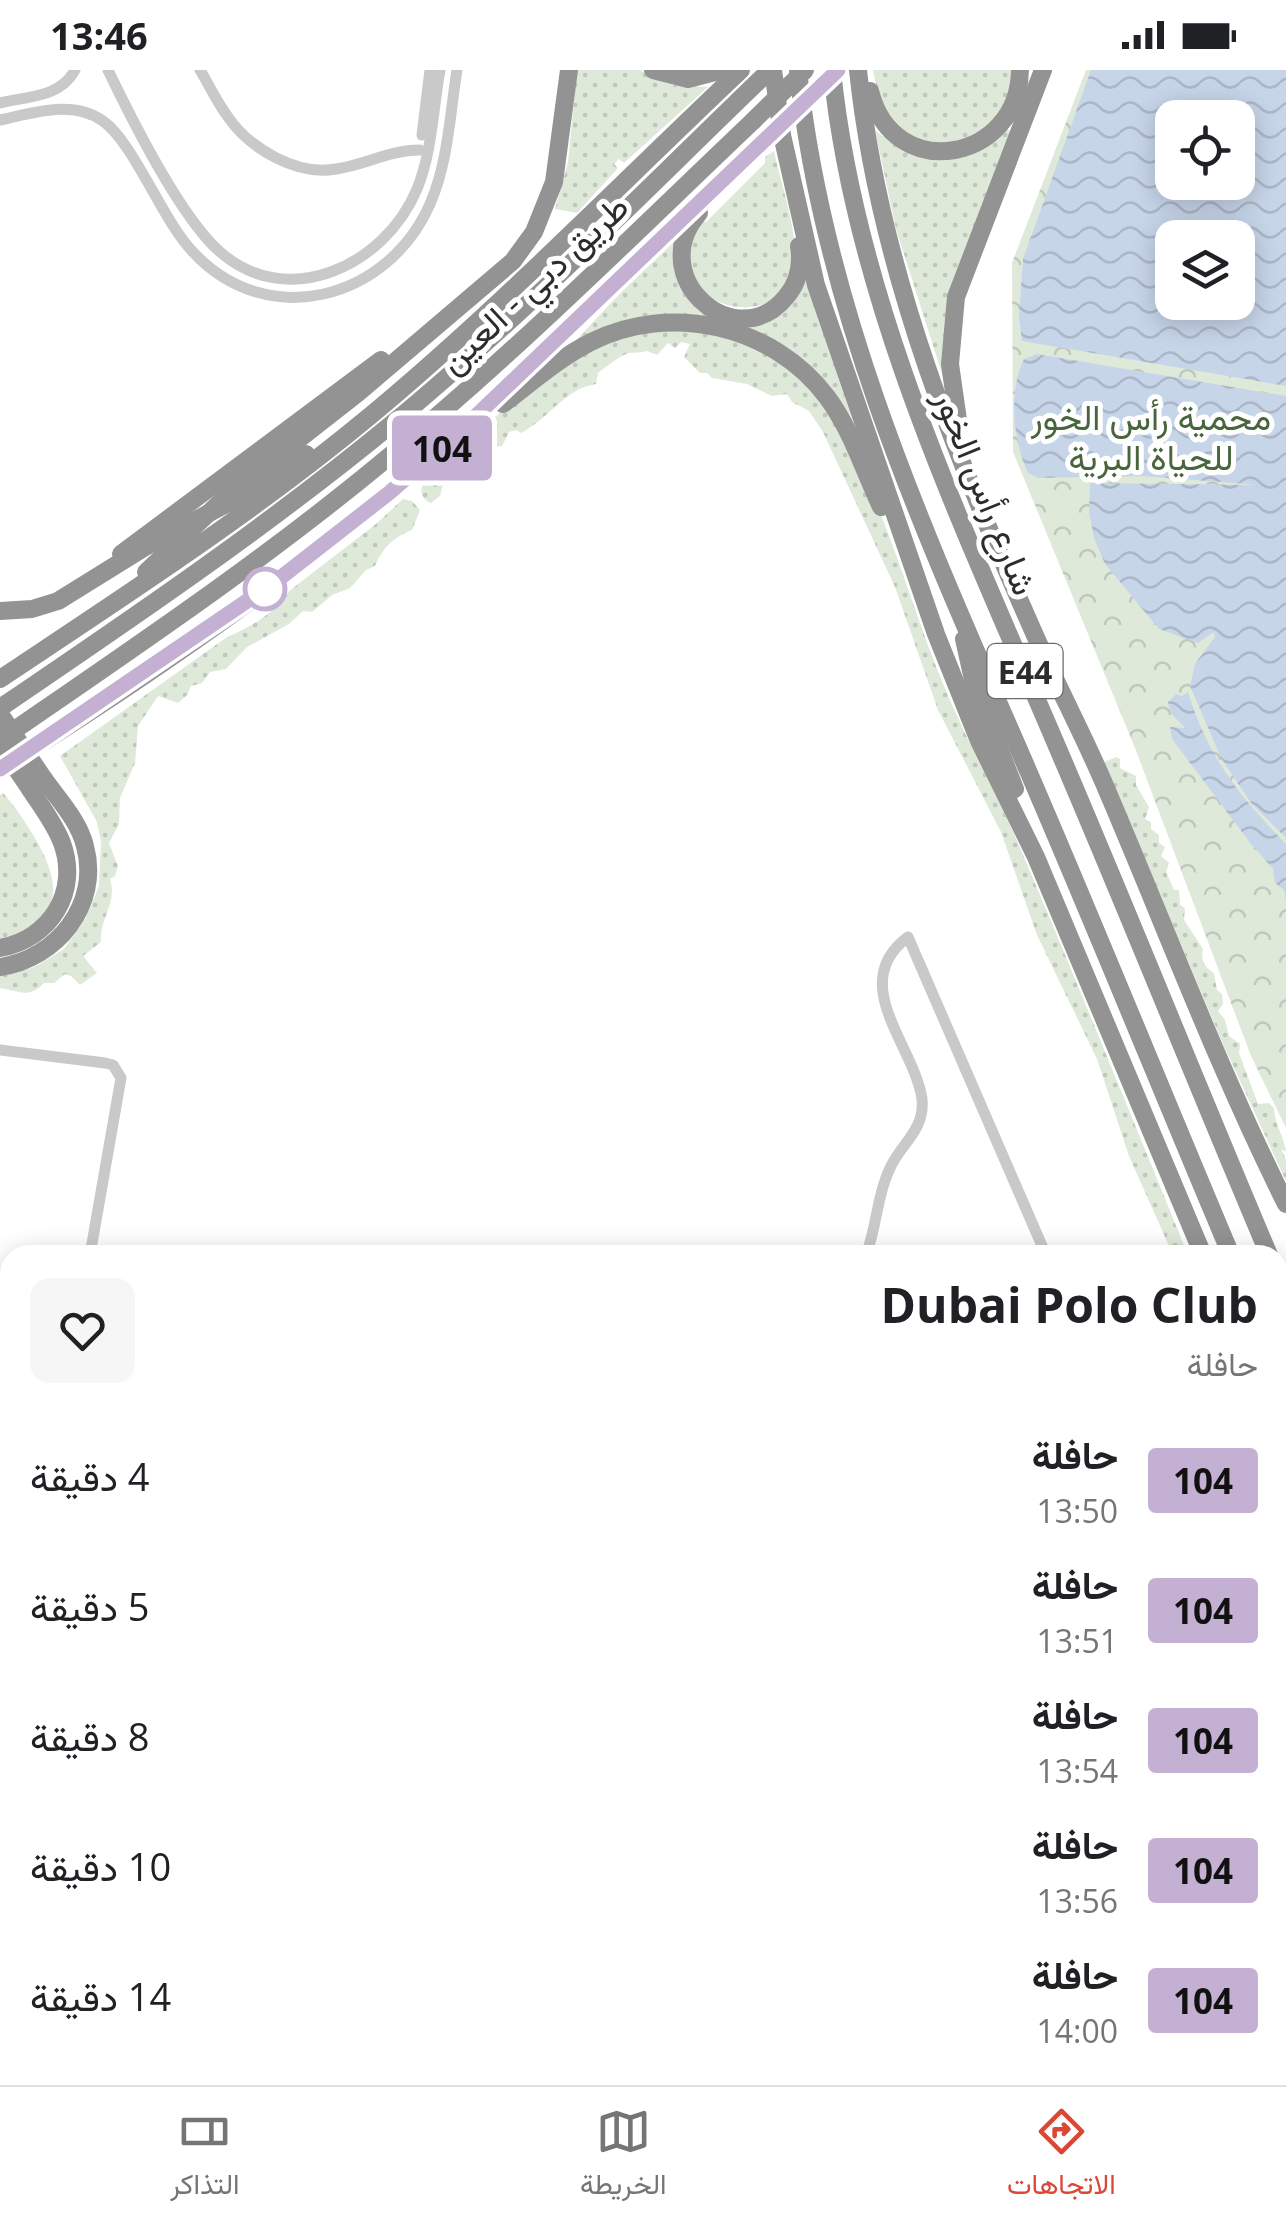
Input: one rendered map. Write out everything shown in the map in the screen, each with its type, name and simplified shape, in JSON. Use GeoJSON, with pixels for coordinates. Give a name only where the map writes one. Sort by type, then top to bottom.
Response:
{"type":"FeatureCollection","features":[{"type":"Feature","properties":{"kind":"highway"},"geometry":{"type":"LineString","coordinates":[[76,629],[163,557],[230,492],[358,393],[500,274],[524,246],[542,216],[554,182],[569,70]]}},
{"type":"Feature","properties":{"kind":"highway"},"geometry":{"type":"LineString","coordinates":[[653,70],[688,79],[724,70]]}},
{"type":"Feature","properties":{"kind":"highway"},"geometry":{"type":"LineString","coordinates":[[0,679],[151,581],[286,483],[452,346],[740,70]]}},
{"type":"Feature","properties":{"kind":"highway"},"geometry":{"type":"LineString","coordinates":[[772,70],[790,173],[816,285],[909,556],[962,701],[1036,857],[1198,1245]]}},
{"type":"Feature","properties":{"kind":"highway","name":"طريق دبي - العين"},"geometry":{"type":"LineString","coordinates":[[0,711],[213,561],[394,422],[535,296],[772,70]]}},
{"type":"Feature","properties":{"kind":"highway","name":"طريق دبي - العين"},"geometry":{"type":"LineString","coordinates":[[0,742],[231,580],[380,464],[542,322],[801,70]]}},
{"type":"Feature","properties":{"kind":"highway","name":"شارع رأس الخور"},"geometry":{"type":"LineString","coordinates":[[801,70],[815,179],[844,300],[910,495],[1226,1245]]}},
{"type":"Feature","properties":{"kind":"highway"},"geometry":{"type":"LineString","coordinates":[[0,770],[275,582],[389,493],[456,435],[835,70]]}},
{"type":"Feature","properties":{"kind":"highway","name":"شارع رأس الخور"},"geometry":{"type":"LineString","coordinates":[[835,70],[840,124],[868,254],[923,424],[1265,1245]]}},
{"type":"Feature","properties":{"kind":"highway"},"geometry":{"type":"LineString","coordinates":[[862,70],[874,106],[890,131],[914,147],[943,151],[980,142],[1001,124],[1016,100],[1020,70]]}},
{"type":"Feature","properties":{"kind":"highway"},"geometry":{"type":"LineString","coordinates":[[862,70],[877,187],[910,313],[966,470],[1102,780],[1226,1082],[1286,1204]]}},
{"type":"Feature","properties":{"kind":"highway"},"geometry":{"type":"LineString","coordinates":[[1043,70],[960,280],[949,346],[954,398],[967,451],[1034,616],[1044,655]]}},
{"type":"Feature","properties":{"kind":"highway"},"geometry":{"type":"LineString","coordinates":[[719,184],[686,232],[682,268],[695,295],[712,310],[727,316],[752,317],[784,299],[800,268],[799,246],[786,192],[790,173]]}},
{"type":"Feature","properties":{"kind":"highway"},"geometry":{"type":"LineString","coordinates":[[0,611],[45,606],[145,546],[260,486],[306,454],[515,284]]}},
{"type":"Feature","properties":{"kind":"highway"},"geometry":{"type":"LineString","coordinates":[[80,588],[419,332],[440,322]]}},
{"type":"Feature","properties":{"kind":"highway"},"geometry":{"type":"LineString","coordinates":[[456,435],[568,356],[616,332],[668,322],[722,328],[767,345],[804,372],[824,393],[909,556]]}},
{"type":"Feature","properties":{"kind":"highway"},"geometry":{"type":"LineString","coordinates":[[964,623],[974,684],[1021,805],[1036,857]]}},
{"type":"Feature","properties":{"kind":"highway"},"geometry":{"type":"LineString","coordinates":[[0,711],[37,784],[67,860],[67,882],[56,913],[41,931],[0,948]]}},
{"type":"Feature","properties":{"kind":"highway"},"geometry":{"type":"LineString","coordinates":[[0,742],[85,844],[87,885],[72,923],[52,946],[28,960],[0,967]]}},
{"type":"Feature","properties":{"kind":"street"},"geometry":{"type":"LineString","coordinates":[[0,103],[55,92],[75,70]]}},
{"type":"Feature","properties":{"kind":"street"},"geometry":{"type":"LineString","coordinates":[[108,70],[197,226],[229,259],[258,274],[305,280],[340,270],[382,240],[406,210],[417,190],[440,70]]}},
{"type":"Feature","properties":{"kind":"street"},"geometry":{"type":"LineString","coordinates":[[200,70],[228,118],[244,135],[294,165],[330,170],[420,150]]}},
{"type":"Feature","properties":{"kind":"street"},"geometry":{"type":"LineString","coordinates":[[417,190],[430,70]]}},
{"type":"Feature","properties":{"kind":"street"},"geometry":{"type":"LineString","coordinates":[[0,120],[66,109],[102,120],[121,141],[185,244],[212,270],[257,293],[310,297],[336,292],[374,272],[419,224],[439,179],[457,70]]}},
{"type":"Feature","properties":{"kind":"street"},"geometry":{"type":"LineString","coordinates":[[423,126],[432,114]]}},
{"type":"Feature","properties":{"kind":"street"},"geometry":{"type":"LineString","coordinates":[[869,1245],[888,1173],[916,1133],[922,1115],[920,1090],[883,993],[891,956],[908,937],[1042,1245]]}},
{"type":"Feature","properties":{"kind":"street"},"geometry":{"type":"LineString","coordinates":[[0,1050],[106,1063],[120,1078],[92,1245]]}},
{"type":"Feature","properties":{"kind":"green space"},"geometry":{"type":"Polygon","coordinates":[[[577,70],[640,70],[673,85],[708,87],[624,163],[619,159],[614,164],[618,168],[577,213],[555,209],[568,162],[577,70]]]}},
{"type":"Feature","properties":{"kind":"green space"},"geometry":{"type":"Polygon","coordinates":[[[873,70],[1013,70],[1009,97],[999,115],[973,135],[942,143],[911,137],[892,122],[878,93],[873,70]]]}},
{"type":"Feature","properties":{"kind":"green space","name":"محمية رأس الخور للحياة البرية"},"geometry":{"type":"Polygon","coordinates":[[[1086,70],[1286,70],[1286,1128],[1251,1056],[1135,748],[1013,452],[1012,263],[1086,70]]]}},
{"type":"Feature","properties":{"kind":"green space"},"geometry":{"type":"Polygon","coordinates":[[[1007,128],[1013,135],[963,267],[944,380],[896,229],[875,130],[893,144],[919,155],[1007,128]]]}},
{"type":"Feature","properties":{"kind":"green space"},"geometry":{"type":"Polygon","coordinates":[[[774,151],[795,246],[788,284],[772,300],[750,307],[728,305],[708,295],[694,277],[690,252],[701,221],[706,222],[774,151]]]}},
{"type":"Feature","properties":{"kind":"green space"},"geometry":{"type":"Polygon","coordinates":[[[676,234],[676,242],[717,318],[579,342],[577,339],[676,234]]]}},
{"type":"Feature","properties":{"kind":"green space"},"geometry":{"type":"Polygon","coordinates":[[[806,280],[855,428],[735,323],[806,280]]]}},
{"type":"Feature","properties":{"kind":"green space"},"geometry":{"type":"Polygon","coordinates":[[[660,330],[724,337],[784,363],[808,384],[853,452],[871,490],[944,686],[1021,850],[1184,1245],[1169,1245],[1129,1156],[1097,1059],[1037,935],[1001,832],[938,710],[895,587],[823,432],[809,411],[792,402],[787,394],[772,396],[747,384],[700,373],[684,357],[690,344],[681,342],[675,348],[668,343],[657,355],[647,351],[617,359],[598,373],[596,384],[575,392],[521,433],[509,432],[502,446],[489,447],[483,459],[444,480],[440,496],[431,503],[423,496],[425,479],[525,392],[582,354],[611,340],[660,330]]]}},
{"type":"Feature","properties":{"kind":"green space"},"geometry":{"type":"Polygon","coordinates":[[[403,499],[412,501],[420,510],[412,530],[390,544],[375,566],[350,588],[332,595],[312,612],[303,611],[289,624],[247,647],[226,669],[210,672],[202,683],[191,686],[178,703],[158,696],[138,726],[135,763],[120,798],[119,824],[109,843],[118,866],[110,879],[112,896],[101,942],[83,956],[97,973],[80,985],[65,974],[54,983],[44,983],[29,992],[0,988],[0,976],[35,967],[64,949],[86,918],[99,886],[101,841],[97,822],[60,756],[227,637],[270,612],[289,591],[403,499]]]}},
{"type":"Feature","properties":{"kind":"green space"},"geometry":{"type":"Polygon","coordinates":[[[1117,757],[1120,768],[1136,776],[1136,785],[1149,807],[1145,819],[1151,822],[1151,829],[1165,847],[1161,856],[1169,863],[1166,872],[1174,890],[1179,890],[1184,920],[1203,949],[1204,963],[1214,973],[1217,990],[1222,994],[1223,1004],[1218,1011],[1229,1036],[1240,1044],[1239,1053],[1258,1104],[1269,1103],[1274,1108],[1286,1152],[1281,1149],[1286,1160],[1286,1181],[1223,1044],[1104,762],[1117,757]]]}},
{"type":"Feature","properties":{"kind":"green space"},"geometry":{"type":"Polygon","coordinates":[[[3,793],[45,856],[53,888],[46,913],[20,932],[0,940],[0,795],[3,793]]]}},
{"type":"Feature","properties":{"kind":"water"},"geometry":{"type":"Polygon","coordinates":[[[1091,70],[1286,70],[1286,386],[1022,341],[1019,317],[1023,259],[1091,70]]]}},
{"type":"Feature","properties":{"kind":"water"},"geometry":{"type":"Polygon","coordinates":[[[1037,354],[1286,396],[1286,838],[1251,803],[1221,758],[1190,686],[1195,664],[1215,637],[1214,632],[1198,643],[1159,629],[1105,564],[1089,513],[1090,483],[1260,485],[1141,476],[1038,478],[1028,473],[1016,431],[1014,401],[1024,359],[1037,354]]]}},
{"type":"Feature","properties":{"kind":"water"},"geometry":{"type":"Polygon","coordinates":[[[1188,692],[1215,756],[1286,844],[1286,901],[1284,890],[1275,883],[1273,869],[1172,739],[1170,727],[1185,728],[1170,712],[1168,702],[1176,694],[1188,692]]]}},
{"type":"Feature","properties":{"kind":"bus line","name":"104"},"geometry":{"type":"LineString","coordinates":[[0,769],[202,634],[389,493],[456,435],[838,70]]}}]}
